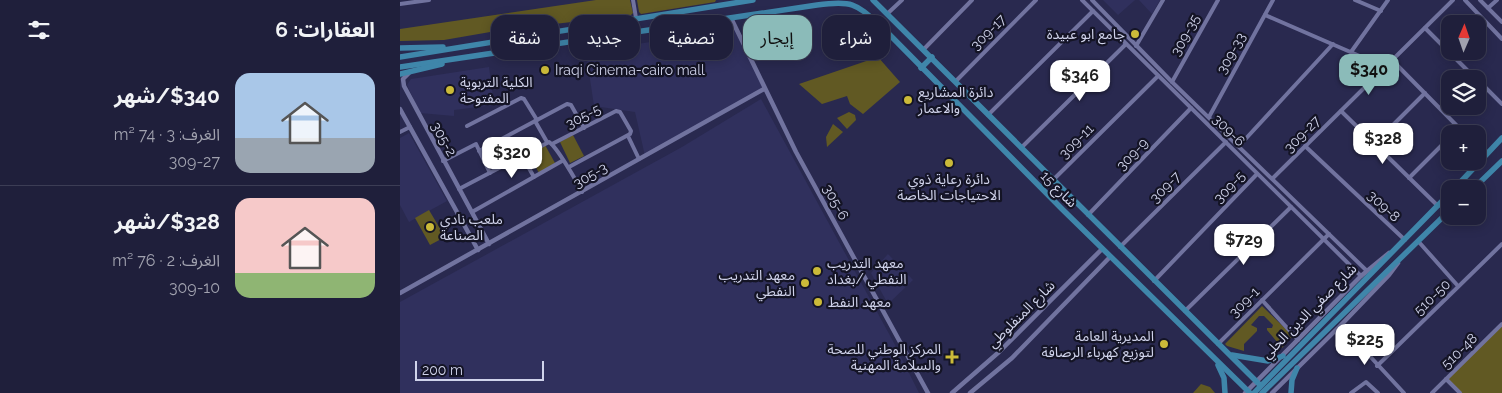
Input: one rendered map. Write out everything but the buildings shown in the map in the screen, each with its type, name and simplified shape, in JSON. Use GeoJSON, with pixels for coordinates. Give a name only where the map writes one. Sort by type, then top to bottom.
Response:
{"type":"FeatureCollection","features":[{"type":"Feature","properties":{"kind":"main road"},"geometry":{"type":"LineString","coordinates":[[640,17],[691,10],[721,2],[753,0]]}},
{"type":"Feature","properties":{"kind":"main road","name":"شارع 15"},"geometry":{"type":"LineString","coordinates":[[872,0],[924,49],[1258,383]]}},
{"type":"Feature","properties":{"kind":"main road"},"geometry":{"type":"LineString","coordinates":[[878,0],[888,14]]}},
{"type":"Feature","properties":{"kind":"main road","name":"شارع 15"},"geometry":{"type":"LineString","coordinates":[[733,18],[842,2],[853,4],[884,30],[1247,392]]}},
{"type":"Feature","properties":{"kind":"main road"},"geometry":{"type":"LineString","coordinates":[[691,10],[692,15]]}},
{"type":"Feature","properties":{"kind":"main road"},"geometry":{"type":"LineString","coordinates":[[400,57],[569,29]]}},
{"type":"Feature","properties":{"kind":"main road"},"geometry":{"type":"LineString","coordinates":[[400,67],[650,30]]}},
{"type":"Feature","properties":{"kind":"main road"},"geometry":{"type":"LineString","coordinates":[[400,48],[465,46]]}},
{"type":"Feature","properties":{"kind":"main road"},"geometry":{"type":"LineString","coordinates":[[921,68],[932,57]]}},
{"type":"Feature","properties":{"kind":"main road"},"geometry":{"type":"LineString","coordinates":[[400,74],[467,58]]}},
{"type":"Feature","properties":{"kind":"main road"},"geometry":{"type":"LineString","coordinates":[[1486,154],[1502,138]]}},
{"type":"Feature","properties":{"kind":"main road"},"geometry":{"type":"LineString","coordinates":[[1482,180],[1502,161]]}},
{"type":"Feature","properties":{"kind":"main road"},"geometry":{"type":"LineString","coordinates":[[1462,180],[1471,170]]}},
{"type":"Feature","properties":{"kind":"main road","name":"شارع صفي الدين الحلي"},"geometry":{"type":"LineString","coordinates":[[1254,393],[1441,203]]}},
{"type":"Feature","properties":{"kind":"main road"},"geometry":{"type":"LineString","coordinates":[[1268,393],[1385,271],[1441,219]]}},
{"type":"Feature","properties":{"kind":"main road"},"geometry":{"type":"LineString","coordinates":[[1226,351],[1233,356],[1260,361],[1268,361],[1283,356]]}},
{"type":"Feature","properties":{"kind":"main road"},"geometry":{"type":"LineString","coordinates":[[1216,361],[1224,378],[1225,393]]}},
{"type":"Feature","properties":{"kind":"main road"},"geometry":{"type":"LineString","coordinates":[[1291,393],[1292,380],[1297,368]]}},
{"type":"Feature","properties":{"kind":"street"},"geometry":{"type":"LineString","coordinates":[[400,4],[429,0]]}},
{"type":"Feature","properties":{"kind":"street"},"geometry":{"type":"LineString","coordinates":[[633,0],[636,15]]}},
{"type":"Feature","properties":{"kind":"street"},"geometry":{"type":"LineString","coordinates":[[888,14],[902,0]]}},
{"type":"Feature","properties":{"kind":"street"},"geometry":{"type":"LineString","coordinates":[[924,49],[972,0]]}},
{"type":"Feature","properties":{"kind":"street","name":"309-17"},"geometry":{"type":"LineString","coordinates":[[956,81],[1036,0]]}},
{"type":"Feature","properties":{"kind":"street","name":"309-6"},"geometry":{"type":"LineString","coordinates":[[1082,0],[1361,276]]}},
{"type":"Feature","properties":{"kind":"street","name":"309-6"},"geometry":{"type":"LineString","coordinates":[[1092,0],[1172,82],[1273,178],[1366,271]]}},
{"type":"Feature","properties":{"kind":"street"},"geometry":{"type":"LineString","coordinates":[[1136,46],[1163,0]]}},
{"type":"Feature","properties":{"kind":"street","name":"309-35"},"geometry":{"type":"LineString","coordinates":[[1172,82],[1218,0]]}},
{"type":"Feature","properties":{"kind":"street","name":"309-33"},"geometry":{"type":"LineString","coordinates":[[1209,117],[1273,0]]}},
{"type":"Feature","properties":{"kind":"street"},"geometry":{"type":"LineString","coordinates":[[1355,0],[1381,11]]}},
{"type":"Feature","properties":{"kind":"street"},"geometry":{"type":"LineString","coordinates":[[1351,52],[1388,0]]}},
{"type":"Feature","properties":{"kind":"street","name":"309-27"},"geometry":{"type":"LineString","coordinates":[[1273,178],[1453,0]]}},
{"type":"Feature","properties":{"kind":"street"},"geometry":{"type":"LineString","coordinates":[[1465,0],[1502,39]]}},
{"type":"Feature","properties":{"kind":"street"},"geometry":{"type":"LineString","coordinates":[[1480,0],[1502,22]]}},
{"type":"Feature","properties":{"kind":"street"},"geometry":{"type":"LineString","coordinates":[[1488,8],[1497,0]]}},
{"type":"Feature","properties":{"kind":"street"},"geometry":{"type":"LineString","coordinates":[[988,115],[1093,11]]}},
{"type":"Feature","properties":{"kind":"street"},"geometry":{"type":"LineString","coordinates":[[1265,15],[1385,67]]}},
{"type":"Feature","properties":{"kind":"street"},"geometry":{"type":"LineString","coordinates":[[1106,24],[1111,19]]}},
{"type":"Feature","properties":{"kind":"street","name":"305-6"},"geometry":{"type":"LineString","coordinates":[[733,24],[805,169],[928,393]]}},
{"type":"Feature","properties":{"kind":"street"},"geometry":{"type":"LineString","coordinates":[[1425,28],[1468,70]]}},
{"type":"Feature","properties":{"kind":"street"},"geometry":{"type":"LineString","coordinates":[[1021,148],[1126,44]]}},
{"type":"Feature","properties":{"kind":"street"},"geometry":{"type":"LineString","coordinates":[[1231,148],[1237,145],[1333,44]]}},
{"type":"Feature","properties":{"kind":"street"},"geometry":{"type":"LineString","coordinates":[[1392,60],[1456,125]]}},
{"type":"Feature","properties":{"kind":"street","name":"305-2"},"geometry":{"type":"LineString","coordinates":[[411,72],[404,77],[403,84],[421,121],[489,244]]}},
{"type":"Feature","properties":{"kind":"street","name":"309-11"},"geometry":{"type":"LineString","coordinates":[[1053,180],[1158,76]]}},
{"type":"Feature","properties":{"kind":"street"},"geometry":{"type":"LineString","coordinates":[[1486,88],[1502,104]]}},
{"type":"Feature","properties":{"kind":"street","name":"305-3"},"geometry":{"type":"LineString","coordinates":[[400,293],[764,89]]}},
{"type":"Feature","properties":{"kind":"street"},"geometry":{"type":"LineString","coordinates":[[1374,144],[1425,93]]}},
{"type":"Feature","properties":{"kind":"street"},"geometry":{"type":"LineString","coordinates":[[467,126],[521,98],[562,161],[569,167],[582,192]]}},
{"type":"Feature","properties":{"kind":"street"},"geometry":{"type":"LineString","coordinates":[[479,151],[569,104],[584,128]]}},
{"type":"Feature","properties":{"kind":"street","name":"309-9"},"geometry":{"type":"LineString","coordinates":[[1088,215],[1191,108]]}},
{"type":"Feature","properties":{"kind":"street","name":"305-2"},"geometry":{"type":"LineString","coordinates":[[400,109],[478,250]]}},
{"type":"Feature","properties":{"kind":"street","name":"305-5"},"geometry":{"type":"LineString","coordinates":[[457,186],[618,111],[631,132],[628,136]]}},
{"type":"Feature","properties":{"kind":"street"},"geometry":{"type":"LineString","coordinates":[[1341,111],[1438,206]]}},
{"type":"Feature","properties":{"kind":"street"},"geometry":{"type":"LineString","coordinates":[[400,132],[421,121]]}},
{"type":"Feature","properties":{"kind":"street"},"geometry":{"type":"LineString","coordinates":[[569,167],[628,136],[639,159]]}},
{"type":"Feature","properties":{"kind":"street","name":"309-7"},"geometry":{"type":"LineString","coordinates":[[1120,247],[1226,142]]}},
{"type":"Feature","properties":{"kind":"street"},"geometry":{"type":"LineString","coordinates":[[443,161],[476,144],[490,172]]}},
{"type":"Feature","properties":{"kind":"street","name":"309-8"},"geometry":{"type":"LineString","coordinates":[[1305,146],[1405,240]]}},
{"type":"Feature","properties":{"kind":"street"},"geometry":{"type":"LineString","coordinates":[[1409,178],[1441,146]]}},
{"type":"Feature","properties":{"kind":"street"},"geometry":{"type":"LineString","coordinates":[[522,156],[534,177]]}},
{"type":"Feature","properties":{"kind":"street"},"geometry":{"type":"LineString","coordinates":[[472,212],[562,161]]}},
{"type":"Feature","properties":{"kind":"street","name":"309-5"},"geometry":{"type":"LineString","coordinates":[[1154,281],[1257,174]]}},
{"type":"Feature","properties":{"kind":"street"},"geometry":{"type":"LineString","coordinates":[[445,190],[457,186]]}},
{"type":"Feature","properties":{"kind":"street"},"geometry":{"type":"LineString","coordinates":[[1286,202],[1291,197]]}},
{"type":"Feature","properties":{"kind":"street"},"geometry":{"type":"LineString","coordinates":[[1185,311],[1290,207]]}},
{"type":"Feature","properties":{"kind":"street","name":"309-1"},"geometry":{"type":"LineString","coordinates":[[1218,344],[1329,234]]}},
{"type":"Feature","properties":{"kind":"street"},"geometry":{"type":"LineString","coordinates":[[1418,241],[1458,286]]}},
{"type":"Feature","properties":{"kind":"street","name":"510-50"},"geometry":{"type":"LineString","coordinates":[[1377,366],[1502,244]]}},
{"type":"Feature","properties":{"kind":"street","name":"شارع المنفلوطي"},"geometry":{"type":"LineString","coordinates":[[952,393],[982,368],[1102,249]]}},
{"type":"Feature","properties":{"kind":"street","name":"شارع صفي الدين الحلي"},"geometry":{"type":"LineString","coordinates":[[1247,392],[1258,383],[1366,271],[1394,251]]}},
{"type":"Feature","properties":{"kind":"street","name":"شارع المنفلوطي"},"geometry":{"type":"LineString","coordinates":[[970,393],[990,377],[1110,257]]}},
{"type":"Feature","properties":{"kind":"street"},"geometry":{"type":"LineString","coordinates":[[1268,393],[1341,325],[1389,275],[1401,258]]}},
{"type":"Feature","properties":{"kind":"street"},"geometry":{"type":"LineString","coordinates":[[1052,300],[1060,308]]}},
{"type":"Feature","properties":{"kind":"street"},"geometry":{"type":"LineString","coordinates":[[1262,300],[1298,340]]}},
{"type":"Feature","properties":{"kind":"street","name":"510-48"},"geometry":{"type":"LineString","coordinates":[[1432,393],[1502,324]]}},
{"type":"Feature","properties":{"kind":"street"},"geometry":{"type":"LineString","coordinates":[[1341,325],[1404,393]]}},
{"type":"Feature","properties":{"kind":"street"},"geometry":{"type":"LineString","coordinates":[[982,368],[984,374],[990,377]]}},
{"type":"Feature","properties":{"kind":"street"},"geometry":{"type":"LineString","coordinates":[[974,375],[980,378],[981,385]]}},
{"type":"Feature","properties":{"kind":"street"},"geometry":{"type":"LineString","coordinates":[[1446,379],[1460,393]]}},
{"type":"Feature","properties":{"kind":"street"},"geometry":{"type":"LineString","coordinates":[[1351,393],[1366,382],[1378,393]]}},
{"type":"Feature","properties":{"kind":"shaded area"},"geometry":{"type":"Polygon","coordinates":[[[596,0],[630,0],[633,13],[631,15],[569,15],[569,22],[559,24],[559,15],[495,15],[596,0]]]}},
{"type":"Feature","properties":{"kind":"shaded area"},"geometry":{"type":"Polygon","coordinates":[[[637,0],[716,0],[715,2],[641,14],[637,0]]]}},
{"type":"Feature","properties":{"kind":"shaded area"},"geometry":{"type":"Polygon","coordinates":[[[1103,0],[1135,0],[1118,15],[1103,0]]]}},
{"type":"Feature","properties":{"kind":"shaded area"},"geometry":{"type":"Polygon","coordinates":[[[1139,0],[1160,0],[1152,14],[1139,0]]]}},
{"type":"Feature","properties":{"kind":"shaded area"},"geometry":{"type":"Polygon","coordinates":[[[491,16],[491,32],[444,40],[400,41],[400,29],[491,16]]]}},
{"type":"Feature","properties":{"kind":"shaded area"},"geometry":{"type":"Polygon","coordinates":[[[733,29],[743,47],[743,60],[750,60],[764,89],[645,156],[635,112],[594,106],[587,60],[640,60],[640,44],[650,42],[650,60],[733,60],[733,29]]]}},
{"type":"Feature","properties":{"kind":"shaded area"},"geometry":{"type":"Polygon","coordinates":[[[869,60],[881,60],[900,82],[863,114],[850,104],[847,96],[822,104],[799,84],[869,60]]]}},
{"type":"Feature","properties":{"kind":"shaded area","name":"الكلية التربوية المفتوحة"},"geometry":{"type":"Polygon","coordinates":[[[489,67],[494,105],[454,110],[454,116],[420,113],[407,85],[411,79],[489,67]]]}},
{"type":"Feature","properties":{"kind":"shaded area"},"geometry":{"type":"Polygon","coordinates":[[[761,99],[894,343],[919,393],[400,393],[400,302],[682,147],[761,99]]]}},
{"type":"Feature","properties":{"kind":"shaded area"},"geometry":{"type":"Polygon","coordinates":[[[849,112],[855,115],[856,120],[847,129],[837,118],[849,112]]]}},
{"type":"Feature","properties":{"kind":"shaded area"},"geometry":{"type":"Polygon","coordinates":[[[833,124],[843,132],[827,147],[826,137],[833,124]]]}},
{"type":"Feature","properties":{"kind":"shaded area"},"geometry":{"type":"Polygon","coordinates":[[[409,133],[447,201],[409,222],[400,205],[400,138],[409,133]]]}},
{"type":"Feature","properties":{"kind":"shaded area"},"geometry":{"type":"Polygon","coordinates":[[[573,135],[584,156],[570,163],[560,142],[573,135]]]}},
{"type":"Feature","properties":{"kind":"shaded area"},"geometry":{"type":"Polygon","coordinates":[[[545,145],[555,163],[539,173],[529,155],[545,145]]]}},
{"type":"Feature","properties":{"kind":"shaded area","name":"ملعب نادي الصناعة"},"geometry":{"type":"Polygon","coordinates":[[[429,210],[445,237],[430,245],[415,218],[429,210]]]}},
{"type":"Feature","properties":{"kind":"shaded area"},"geometry":{"type":"Polygon","coordinates":[[[888,254],[913,280],[888,304],[871,273],[888,254]]]}},
{"type":"Feature","properties":{"kind":"shaded area"},"geometry":{"type":"Polygon","coordinates":[[[1262,306],[1293,336],[1282,348],[1267,330],[1267,328],[1272,328],[1273,325],[1264,316],[1259,316],[1251,325],[1257,328],[1257,331],[1244,344],[1244,351],[1227,346],[1225,344],[1262,306]]]}},
{"type":"Feature","properties":{"kind":"shaded area"},"geometry":{"type":"Polygon","coordinates":[[[1502,324],[1502,393],[1460,393],[1446,379],[1502,324]]]}},
{"type":"Feature","properties":{"kind":"shaded area"},"geometry":{"type":"Polygon","coordinates":[[[1201,384],[1210,387],[1215,393],[1193,393],[1201,384]]]}},
{"type":"Feature","properties":{"kind":"place","name":"جامع ابو عبيدة"},"geometry":{"type":"Point","coordinates":[1135,34]}},
{"type":"Feature","properties":{"kind":"place","name":"Iraqi Cinema-cairo mall"},"geometry":{"type":"Point","coordinates":[545,70]}},
{"type":"Feature","properties":{"kind":"place","name":"الكلية التربوية المفتوحة"},"geometry":{"type":"Point","coordinates":[450,90]}},
{"type":"Feature","properties":{"kind":"place","name":"دائرة المشاريع والاعمار"},"geometry":{"type":"Point","coordinates":[908,100]}},
{"type":"Feature","properties":{"kind":"place","name":"دائرة رعاية ذوي الاحتياجات الخاصة"},"geometry":{"type":"Point","coordinates":[949,163]}},
{"type":"Feature","properties":{"kind":"place","name":"ملعب نادي الصناعة"},"geometry":{"type":"Point","coordinates":[430,227]}},
{"type":"Feature","properties":{"kind":"place","name":"معهد التدريب النفطي /بغداد"},"geometry":{"type":"Point","coordinates":[817,271]}},
{"type":"Feature","properties":{"kind":"place","name":"معهد التدريب النفطي"},"geometry":{"type":"Point","coordinates":[805,283]}},
{"type":"Feature","properties":{"kind":"place","name":"معهد النفط"},"geometry":{"type":"Point","coordinates":[818,302]}},
{"type":"Feature","properties":{"kind":"place","name":"المديرية العامة لتوزيع كهرباء الرصافة"},"geometry":{"type":"Point","coordinates":[1164,344]}},
{"type":"Feature","properties":{"kind":"place","name":"المركز الوطني للصحة والسلامة المهنية"},"geometry":{"type":"Point","coordinates":[952,357]}}]}
